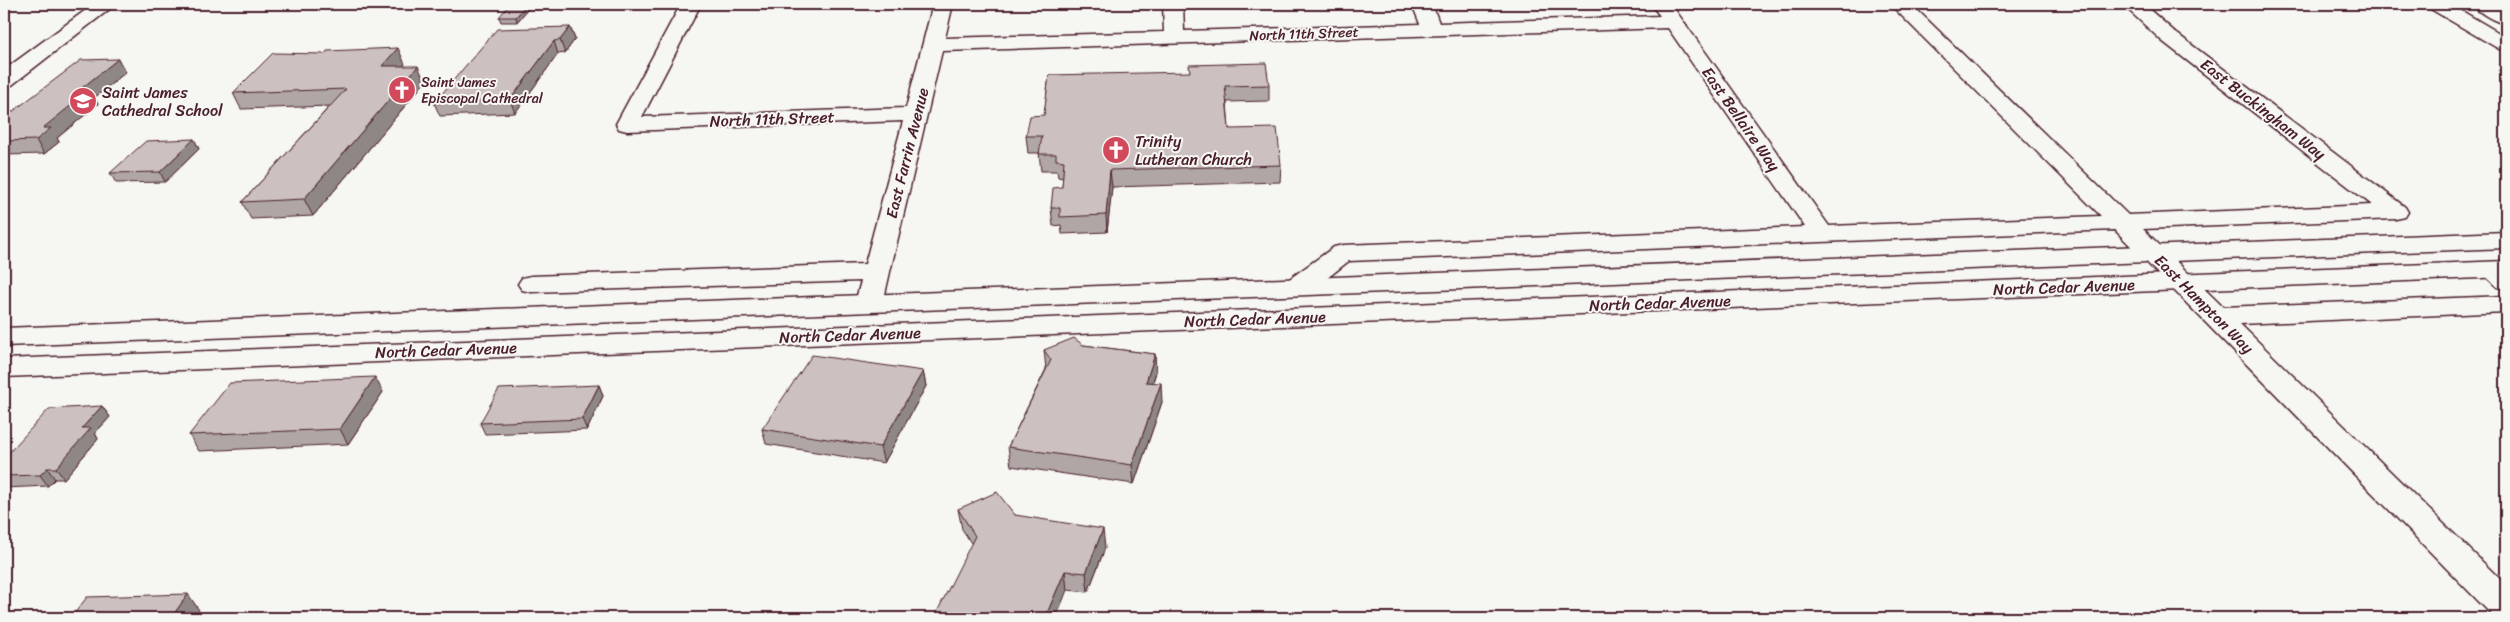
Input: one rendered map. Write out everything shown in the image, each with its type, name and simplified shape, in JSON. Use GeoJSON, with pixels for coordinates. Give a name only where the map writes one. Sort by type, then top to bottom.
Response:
{"type":"FeatureCollection","features":[{"type":"Feature","properties":{"kind":"street"},"geometry":{"type":"LineString","coordinates":[[4,80],[106,4]]}},
{"type":"Feature","properties":{"kind":"street","name":"North 11th Street"},"geometry":{"type":"LineString","coordinates":[[691,4],[627,124],[916,114]]}},
{"type":"Feature","properties":{"kind":"street","name":"East Farrin Avenue"},"geometry":{"type":"LineString","coordinates":[[869,303],[943,4]]}},
{"type":"Feature","properties":{"kind":"street"},"geometry":{"type":"LineString","coordinates":[[1173,4],[1174,38]]}},
{"type":"Feature","properties":{"kind":"street"},"geometry":{"type":"LineString","coordinates":[[1422,4],[1432,30]]}},
{"type":"Feature","properties":{"kind":"street","name":"East Bellaire Way"},"geometry":{"type":"LineString","coordinates":[[1661,4],[1822,234]]}},
{"type":"Feature","properties":{"kind":"street","name":"East Hampton Way"},"geometry":{"type":"LineString","coordinates":[[1900,4],[2122,222],[2506,607]]}},
{"type":"Feature","properties":{"kind":"street","name":"East Buckingham Way"},"geometry":{"type":"LineString","coordinates":[[2122,222],[2396,212],[2169,37],[2132,4]]}},
{"type":"Feature","properties":{"kind":"street"},"geometry":{"type":"LineString","coordinates":[[2436,4],[2506,45]]}},
{"type":"Feature","properties":{"kind":"street"},"geometry":{"type":"LineString","coordinates":[[2482,4],[2506,18]]}},
{"type":"Feature","properties":{"kind":"street","name":"North 11th Street"},"geometry":{"type":"LineString","coordinates":[[934,45],[1674,22]]}},
{"type":"Feature","properties":{"kind":"street"},"geometry":{"type":"LineString","coordinates":[[999,329],[1018,317],[1046,311],[1267,303],[1297,286],[1343,253],[2122,222]]}},
{"type":"Feature","properties":{"kind":"street","name":"North Cedar Avenue"},"geometry":{"type":"LineString","coordinates":[[4,337],[2506,240]]}},
{"type":"Feature","properties":{"kind":"street"},"geometry":{"type":"LineString","coordinates":[[531,284],[877,272]]}},
{"type":"Feature","properties":{"kind":"street","name":"North Cedar Avenue"},"geometry":{"type":"LineString","coordinates":[[4,368],[2183,283],[2501,273]]}},
{"type":"Feature","properties":{"kind":"street"},"geometry":{"type":"LineString","coordinates":[[591,345],[620,332],[667,325],[839,318],[854,313],[869,303]]}},
{"type":"Feature","properties":{"kind":"street"},"geometry":{"type":"LineString","coordinates":[[2216,316],[2506,304]]}},
{"type":"Feature","properties":{"kind":"street"},"geometry":{"type":"LineString","coordinates":[[236,359],[250,350],[268,343],[291,339],[514,330],[548,324],[573,314]]}},
{"type":"Feature","properties":{"kind":"building"},"geometry":{"type":"Polygon","coordinates":[[[510,4],[527,4],[516,17],[499,17],[510,4]]]}},
{"type":"Feature","properties":{"kind":"building"},"geometry":{"type":"Polygon","coordinates":[[[570,27],[560,40],[554,41],[510,100],[434,103],[497,29],[570,27]]]}},
{"type":"Feature","properties":{"kind":"building"},"geometry":{"type":"Polygon","coordinates":[[[398,48],[382,66],[418,66],[304,199],[242,202],[346,89],[233,93],[273,53],[325,54],[327,51],[398,48]]]}},
{"type":"Feature","properties":{"kind":"building"},"geometry":{"type":"Polygon","coordinates":[[[118,59],[78,91],[90,90],[43,128],[51,128],[36,140],[4,141],[4,118],[81,60],[118,59]]]}},
{"type":"Feature","properties":{"kind":"building"},"geometry":{"type":"Polygon","coordinates":[[[1266,63],[1269,85],[1225,86],[1229,129],[1277,128],[1281,165],[1110,170],[1106,215],[1060,217],[1060,208],[1051,208],[1053,188],[1062,187],[1064,161],[1056,160],[1056,154],[1039,154],[1042,136],[1026,136],[1030,116],[1044,115],[1049,75],[1190,72],[1189,65],[1266,63]]]}},
{"type":"Feature","properties":{"kind":"building"},"geometry":{"type":"Polygon","coordinates":[[[194,139],[160,172],[110,173],[146,141],[194,139]]]}},
{"type":"Feature","properties":{"kind":"building"},"geometry":{"type":"Polygon","coordinates":[[[1074,338],[1083,345],[1155,354],[1146,382],[1161,383],[1132,465],[1008,447],[1051,360],[1044,350],[1074,338]]]}},
{"type":"Feature","properties":{"kind":"building"},"geometry":{"type":"Polygon","coordinates":[[[812,355],[923,371],[880,447],[762,429],[812,355]]]}},
{"type":"Feature","properties":{"kind":"building"},"geometry":{"type":"Polygon","coordinates":[[[375,377],[340,429],[189,435],[230,383],[375,377]]]}},
{"type":"Feature","properties":{"kind":"building"},"geometry":{"type":"Polygon","coordinates":[[[599,385],[582,419],[480,423],[499,389],[599,385]]]}},
{"type":"Feature","properties":{"kind":"building"},"geometry":{"type":"Polygon","coordinates":[[[102,406],[82,428],[91,428],[56,468],[47,468],[40,475],[4,476],[4,458],[49,409],[102,406]]]}},
{"type":"Feature","properties":{"kind":"building"},"geometry":{"type":"Polygon","coordinates":[[[997,492],[1015,515],[1103,529],[1086,573],[1065,571],[1045,618],[934,618],[975,536],[958,509],[997,492]]]}},
{"type":"Feature","properties":{"kind":"building"},"geometry":{"type":"Polygon","coordinates":[[[188,594],[171,618],[71,618],[87,597],[188,594]]]}},
{"type":"Feature","properties":{"kind":"place","name":"Saint James Episcopal Cathedral"},"geometry":{"type":"Point","coordinates":[402,90]}},
{"type":"Feature","properties":{"kind":"place","name":"Saint James Cathedral School"},"geometry":{"type":"Point","coordinates":[83,101]}},
{"type":"Feature","properties":{"kind":"place","name":"Trinity Lutheran Church"},"geometry":{"type":"Point","coordinates":[1116,150]}}]}
